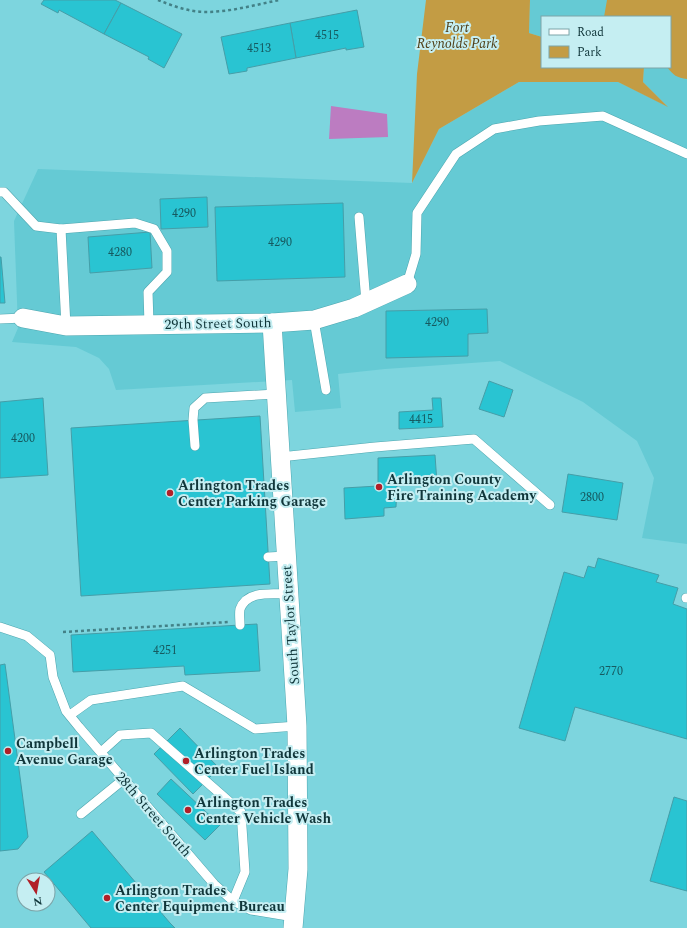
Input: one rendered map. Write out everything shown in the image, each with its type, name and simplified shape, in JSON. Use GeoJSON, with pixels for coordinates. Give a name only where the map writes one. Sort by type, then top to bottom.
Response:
{"type":"FeatureCollection","features":[{"type":"Feature","properties":{"kind":"street","name":"29th Street South"},"geometry":{"type":"LineString","coordinates":[[23,318],[66,326],[272,323],[314,320],[354,308],[407,284]]}},
{"type":"Feature","properties":{"kind":"street","name":"South Taylor Street"},"geometry":{"type":"LineString","coordinates":[[272,323],[280,458],[277,557],[288,594],[297,726],[298,869],[293,923]]}},
{"type":"Feature","properties":{"kind":"lane"},"geometry":{"type":"LineString","coordinates":[[407,284],[416,254],[417,213],[456,154],[494,129],[540,121],[603,116],[687,154]]}},
{"type":"Feature","properties":{"kind":"lane"},"geometry":{"type":"LineString","coordinates":[[0,192],[4,192],[36,226],[61,229],[135,223],[154,229],[167,251],[167,272],[148,292],[149,324]]}},
{"type":"Feature","properties":{"kind":"lane"},"geometry":{"type":"LineString","coordinates":[[359,217],[366,302]]}},
{"type":"Feature","properties":{"kind":"lane"},"geometry":{"type":"LineString","coordinates":[[61,229],[66,326]]}},
{"type":"Feature","properties":{"kind":"lane"},"geometry":{"type":"LineString","coordinates":[[0,319],[23,318]]}},
{"type":"Feature","properties":{"kind":"lane"},"geometry":{"type":"LineString","coordinates":[[314,320],[326,390]]}},
{"type":"Feature","properties":{"kind":"lane"},"geometry":{"type":"LineString","coordinates":[[194,446],[194,408],[204,398],[276,394]]}},
{"type":"Feature","properties":{"kind":"lane"},"geometry":{"type":"LineString","coordinates":[[280,458],[375,447],[474,439],[550,505]]}},
{"type":"Feature","properties":{"kind":"lane"},"geometry":{"type":"LineString","coordinates":[[240,623],[239,611],[244,601],[256,595],[288,594]]}},
{"type":"Feature","properties":{"kind":"lane","name":"28th Street South"},"geometry":{"type":"LineString","coordinates":[[0,627],[27,636],[50,655],[53,677],[66,711],[214,884],[234,901],[251,910],[293,923]]}},
{"type":"Feature","properties":{"kind":"lane"},"geometry":{"type":"LineString","coordinates":[[70,715],[91,700],[183,686],[255,729],[297,726]]}},
{"type":"Feature","properties":{"kind":"lane"},"geometry":{"type":"LineString","coordinates":[[101,752],[120,735],[151,733],[241,812],[245,872],[234,901]]}},
{"type":"Feature","properties":{"kind":"lane"},"geometry":{"type":"LineString","coordinates":[[81,814],[124,779]]}},
{"type":"Feature","properties":{"kind":"path"},"geometry":{"type":"LineString","coordinates":[[158,0],[172,6],[205,12],[236,9],[279,0]]}},
{"type":"Feature","properties":{"kind":"path"},"geometry":{"type":"LineString","coordinates":[[63,632],[240,623]]}},
{"type":"Feature","properties":{"kind":"shaded area"},"geometry":{"type":"Polygon","coordinates":[[[530,0],[687,0],[687,544],[642,538],[654,478],[637,441],[583,402],[500,361],[385,369],[338,374],[341,408],[295,412],[292,380],[116,390],[109,369],[99,358],[76,347],[12,342],[18,328],[14,221],[38,169],[412,183],[439,129],[519,82],[618,82],[667,106],[643,82],[644,68],[671,68],[671,16],[541,16],[541,37],[529,33],[530,0]]]}},
{"type":"Feature","properties":{"kind":"shaded area"},"geometry":{"type":"Polygon","coordinates":[[[331,106],[387,114],[388,137],[329,139],[331,106]]]}},
{"type":"Feature","properties":{"kind":"green space","name":"Fort Reynolds Park"},"geometry":{"type":"Polygon","coordinates":[[[426,0],[530,0],[529,33],[541,37],[541,68],[644,68],[643,82],[668,107],[618,82],[519,82],[439,129],[412,183],[417,74],[426,0]]]}},
{"type":"Feature","properties":{"kind":"green space"},"geometry":{"type":"Polygon","coordinates":[[[607,0],[687,0],[687,79],[676,76],[668,68],[671,68],[671,16],[604,16],[607,0]]]}},
{"type":"Feature","properties":{"kind":"building"},"geometry":{"type":"Polygon","coordinates":[[[44,0],[115,0],[121,3],[104,34],[59,10],[58,13],[41,4],[44,0]]]}},
{"type":"Feature","properties":{"kind":"building"},"geometry":{"type":"Polygon","coordinates":[[[121,3],[182,34],[164,68],[148,59],[149,57],[104,34],[121,3]]]}},
{"type":"Feature","properties":{"kind":"building"},"geometry":{"type":"Polygon","coordinates":[[[357,10],[364,47],[346,50],[346,48],[296,58],[290,23],[357,10]]]}},
{"type":"Feature","properties":{"kind":"building"},"geometry":{"type":"Polygon","coordinates":[[[290,23],[296,58],[247,68],[247,71],[229,74],[221,37],[290,23]]]}},
{"type":"Feature","properties":{"kind":"building"},"geometry":{"type":"Polygon","coordinates":[[[207,197],[208,227],[161,229],[160,199],[207,197]]]}},
{"type":"Feature","properties":{"kind":"building"},"geometry":{"type":"Polygon","coordinates":[[[343,203],[345,277],[217,281],[215,207],[343,203]]]}},
{"type":"Feature","properties":{"kind":"building"},"geometry":{"type":"Polygon","coordinates":[[[150,232],[152,268],[90,273],[88,237],[150,232]]]}},
{"type":"Feature","properties":{"kind":"building"},"geometry":{"type":"Polygon","coordinates":[[[1,257],[5,303],[0,303],[1,257]]]}},
{"type":"Feature","properties":{"kind":"building"},"geometry":{"type":"Polygon","coordinates":[[[487,309],[488,333],[468,334],[468,356],[386,358],[386,311],[487,309]]]}},
{"type":"Feature","properties":{"kind":"building"},"geometry":{"type":"Polygon","coordinates":[[[489,381],[513,390],[504,417],[479,409],[489,381]]]}},
{"type":"Feature","properties":{"kind":"building"},"geometry":{"type":"Polygon","coordinates":[[[43,398],[48,475],[0,478],[0,402],[43,398]]]}},
{"type":"Feature","properties":{"kind":"building"},"geometry":{"type":"Polygon","coordinates":[[[432,398],[441,398],[443,427],[399,429],[399,412],[433,410],[432,398]]]}},
{"type":"Feature","properties":{"kind":"building","name":"Arlington Trades Center Parking Garage"},"geometry":{"type":"Polygon","coordinates":[[[260,416],[270,584],[81,596],[71,428],[260,416]]]}},
{"type":"Feature","properties":{"kind":"building","name":"Arlington County Fire Training Academy"},"geometry":{"type":"Polygon","coordinates":[[[435,455],[437,483],[397,485],[396,507],[384,508],[384,516],[345,519],[344,488],[378,486],[378,458],[435,455]]]}},
{"type":"Feature","properties":{"kind":"building","name":"Arlington County Fire Training Academy"},"geometry":{"type":"Polygon","coordinates":[[[568,474],[623,483],[617,520],[562,512],[568,474]]]}},
{"type":"Feature","properties":{"kind":"building"},"geometry":{"type":"Polygon","coordinates":[[[598,558],[659,575],[656,582],[678,588],[673,604],[687,609],[687,739],[575,707],[565,741],[519,728],[564,572],[584,578],[588,566],[595,568],[598,558]]]}},
{"type":"Feature","properties":{"kind":"building"},"geometry":{"type":"Polygon","coordinates":[[[257,624],[260,671],[185,675],[184,666],[73,672],[71,635],[257,624]]]}},
{"type":"Feature","properties":{"kind":"building","name":"Campbell Avenue Garage"},"geometry":{"type":"Polygon","coordinates":[[[5,664],[28,837],[18,849],[0,851],[0,665],[5,664]]]}},
{"type":"Feature","properties":{"kind":"building","name":"Arlington Trades Center Fuel Island"},"geometry":{"type":"Polygon","coordinates":[[[180,728],[219,768],[193,794],[154,754],[180,728]]]}},
{"type":"Feature","properties":{"kind":"building","name":"Arlington Trades Center Vehicle Wash"},"geometry":{"type":"Polygon","coordinates":[[[171,779],[220,825],[205,840],[157,794],[171,779]]]}},
{"type":"Feature","properties":{"kind":"building"},"geometry":{"type":"Polygon","coordinates":[[[674,797],[687,801],[687,891],[650,881],[674,797]]]}},
{"type":"Feature","properties":{"kind":"building","name":"Arlington Trades Center Equipment Bureau"},"geometry":{"type":"Polygon","coordinates":[[[92,831],[175,928],[91,928],[56,886],[56,872],[44,872],[92,831]]]}},
{"type":"Feature","properties":{"kind":"place","name":"Arlington County Fire Training Academy"},"geometry":{"type":"Point","coordinates":[379,487]}},
{"type":"Feature","properties":{"kind":"place","name":"Arlington Trades Center Parking Garage"},"geometry":{"type":"Point","coordinates":[170,493]}},
{"type":"Feature","properties":{"kind":"place","name":"Campbell Avenue Garage"},"geometry":{"type":"Point","coordinates":[8,751]}},
{"type":"Feature","properties":{"kind":"place","name":"Arlington Trades Center Fuel Island"},"geometry":{"type":"Point","coordinates":[186,761]}},
{"type":"Feature","properties":{"kind":"place","name":"Arlington Trades Center Vehicle Wash"},"geometry":{"type":"Point","coordinates":[188,810]}},
{"type":"Feature","properties":{"kind":"place","name":"Arlington Trades Center Equipment Bureau"},"geometry":{"type":"Point","coordinates":[107,898]}}]}
